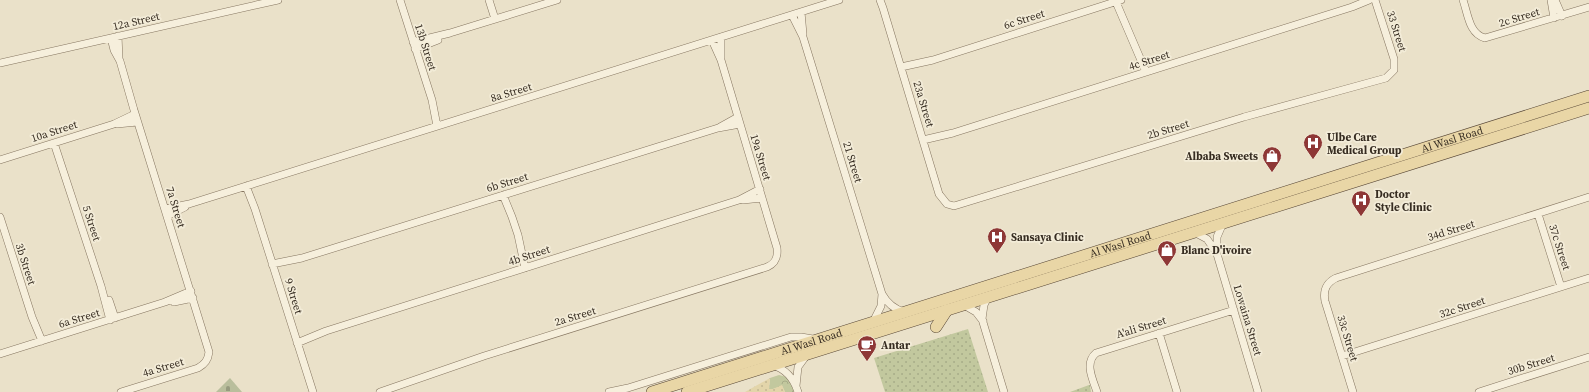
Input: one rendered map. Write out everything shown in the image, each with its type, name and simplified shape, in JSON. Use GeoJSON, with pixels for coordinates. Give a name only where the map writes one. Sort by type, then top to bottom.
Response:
{"type":"FeatureCollection","features":[{"type":"Feature","properties":{"kind":"main road","name":"Al Wasl Road"},"geometry":{"type":"LineString","coordinates":[[687,392],[988,297],[1170,234],[1217,213],[1408,149],[1589,96]]}},
{"type":"Feature","properties":{"kind":"main road","name":"Al Wasl Road"},"geometry":{"type":"LineString","coordinates":[[652,392],[904,312],[1170,234],[1194,232],[1224,223],[1589,108]]}},
{"type":"Feature","properties":{"kind":"main road"},"geometry":{"type":"LineString","coordinates":[[1217,213],[1225,203]]}},
{"type":"Feature","properties":{"kind":"main road"},"geometry":{"type":"LineString","coordinates":[[936,327],[947,310]]}},
{"type":"Feature","properties":{"kind":"street","name":"12a Street"},"geometry":{"type":"LineString","coordinates":[[0,63],[278,0]]}},
{"type":"Feature","properties":{"kind":"street","name":"13b Street"},"geometry":{"type":"LineString","coordinates":[[400,0],[440,125]]}},
{"type":"Feature","properties":{"kind":"street"},"geometry":{"type":"LineString","coordinates":[[489,0],[498,18]]}},
{"type":"Feature","properties":{"kind":"street"},"geometry":{"type":"LineString","coordinates":[[492,0],[498,18]]}},
{"type":"Feature","properties":{"kind":"street"},"geometry":{"type":"LineString","coordinates":[[414,45],[557,0]]}},
{"type":"Feature","properties":{"kind":"street","name":"8a Street"},"geometry":{"type":"LineString","coordinates":[[165,209],[189,204],[839,0]]}},
{"type":"Feature","properties":{"kind":"street","name":"23a Street"},"geometry":{"type":"LineString","coordinates":[[880,0],[940,194],[947,204]]}},
{"type":"Feature","properties":{"kind":"street","name":"23a Street"},"geometry":{"type":"LineString","coordinates":[[883,0],[883,8]]}},
{"type":"Feature","properties":{"kind":"street","name":"4c Street"},"geometry":{"type":"LineString","coordinates":[[924,143],[1352,7],[1369,0]]}},
{"type":"Feature","properties":{"kind":"street","name":"2c Street"},"geometry":{"type":"LineString","coordinates":[[1463,0],[1474,32],[1485,38],[1493,37],[1589,7]]}},
{"type":"Feature","properties":{"kind":"street"},"geometry":{"type":"LineString","coordinates":[[1551,0],[1554,18]]}},
{"type":"Feature","properties":{"kind":"street"},"geometry":{"type":"LineString","coordinates":[[1555,0],[1562,16]]}},
{"type":"Feature","properties":{"kind":"street"},"geometry":{"type":"LineString","coordinates":[[1120,1],[1142,73]]}},
{"type":"Feature","properties":{"kind":"street","name":"6c Street"},"geometry":{"type":"LineString","coordinates":[[902,69],[1120,1]]}},
{"type":"Feature","properties":{"kind":"street","name":"4c Street"},"geometry":{"type":"LineString","coordinates":[[1352,7],[1375,2]]}},
{"type":"Feature","properties":{"kind":"street","name":"33 Street"},"geometry":{"type":"LineString","coordinates":[[1375,2],[1394,59],[1394,70]]}},
{"type":"Feature","properties":{"kind":"street","name":"21 Street"},"geometry":{"type":"LineString","coordinates":[[801,12],[803,36]]}},
{"type":"Feature","properties":{"kind":"street","name":"21 Street"},"geometry":{"type":"LineString","coordinates":[[792,15],[803,36],[882,294],[889,304],[904,312]]}},
{"type":"Feature","properties":{"kind":"street","name":"7a Street"},"geometry":{"type":"LineString","coordinates":[[115,37],[114,50],[120,61],[137,122],[208,345],[208,359]]}},
{"type":"Feature","properties":{"kind":"street","name":"19a Street"},"geometry":{"type":"LineString","coordinates":[[720,37],[721,60]]}},
{"type":"Feature","properties":{"kind":"street","name":"19a Street"},"geometry":{"type":"LineString","coordinates":[[712,40],[721,60],[777,248],[778,254],[776,260]]}},
{"type":"Feature","properties":{"kind":"street","name":"2b Street"},"geometry":{"type":"LineString","coordinates":[[947,204],[954,206],[963,205],[1244,117],[1368,84],[1386,78],[1394,70]]}},
{"type":"Feature","properties":{"kind":"street","name":"10a Street"},"geometry":{"type":"LineString","coordinates":[[0,160],[115,124],[135,114]]}},
{"type":"Feature","properties":{"kind":"street","name":"6b Street"},"geometry":{"type":"LineString","coordinates":[[273,267],[718,128],[739,120]]}},
{"type":"Feature","properties":{"kind":"street","name":"10a Street"},"geometry":{"type":"LineString","coordinates":[[115,124],[137,122]]}},
{"type":"Feature","properties":{"kind":"street","name":"5 Street"},"geometry":{"type":"LineString","coordinates":[[57,142],[62,166],[113,319]]}},
{"type":"Feature","properties":{"kind":"street","name":"9 Street"},"geometry":{"type":"LineString","coordinates":[[249,185],[254,207],[313,392]]}},
{"type":"Feature","properties":{"kind":"street","name":"4b Street"},"geometry":{"type":"LineString","coordinates":[[296,340],[739,200],[760,190]]}},
{"type":"Feature","properties":{"kind":"street"},"geometry":{"type":"LineString","coordinates":[[506,194],[528,267]]}},
{"type":"Feature","properties":{"kind":"street","name":"34d Street"},"geometry":{"type":"LineString","coordinates":[[1324,291],[1331,281],[1336,278],[1589,197]]}},
{"type":"Feature","properties":{"kind":"street","name":"4b Street"},"geometry":{"type":"LineString","coordinates":[[739,200],[762,198]]}},
{"type":"Feature","properties":{"kind":"street","name":"8a Street"},"geometry":{"type":"LineString","coordinates":[[167,216],[189,204]]}},
{"type":"Feature","properties":{"kind":"street","name":"37c Street"},"geometry":{"type":"LineString","coordinates":[[1538,214],[1561,287]]}},
{"type":"Feature","properties":{"kind":"street","name":"3b Street"},"geometry":{"type":"LineString","coordinates":[[0,217],[40,342]]}},
{"type":"Feature","properties":{"kind":"street","name":"Lowaina Street"},"geometry":{"type":"LineString","coordinates":[[1217,254],[1217,237],[1224,223]]}},
{"type":"Feature","properties":{"kind":"street","name":"Lowaina Street"},"geometry":{"type":"LineString","coordinates":[[1194,232],[1207,239],[1217,254],[1258,392]]}},
{"type":"Feature","properties":{"kind":"street","name":"2a Street"},"geometry":{"type":"LineString","coordinates":[[380,392],[484,356],[767,267],[776,260]]}},
{"type":"Feature","properties":{"kind":"street","name":"32c Street"},"geometry":{"type":"LineString","coordinates":[[1342,356],[1589,278]]}},
{"type":"Feature","properties":{"kind":"street","name":"33c Street"},"geometry":{"type":"LineString","coordinates":[[1324,291],[1325,301],[1353,392]]}},
{"type":"Feature","properties":{"kind":"street","name":"21 Street"},"geometry":{"type":"LineString","coordinates":[[873,322],[879,311],[882,294]]}},
{"type":"Feature","properties":{"kind":"street","name":"6a Street"},"geometry":{"type":"LineString","coordinates":[[0,354],[165,302],[192,295]]}},
{"type":"Feature","properties":{"kind":"street"},"geometry":{"type":"LineString","coordinates":[[988,297],[982,310],[984,323],[1004,392]]}},
{"type":"Feature","properties":{"kind":"street"},"geometry":{"type":"LineString","coordinates":[[964,305],[976,312],[984,323]]}},
{"type":"Feature","properties":{"kind":"street","name":"A'ali Street"},"geometry":{"type":"LineString","coordinates":[[1097,392],[1090,369],[1090,362],[1092,357],[1102,351],[1234,310]]}},
{"type":"Feature","properties":{"kind":"street"},"geometry":{"type":"LineString","coordinates":[[1159,334],[1177,392]]}},
{"type":"Feature","properties":{"kind":"street"},"geometry":{"type":"LineString","coordinates":[[609,392],[628,388],[791,337],[817,340]]}},
{"type":"Feature","properties":{"kind":"street"},"geometry":{"type":"LineString","coordinates":[[797,389],[798,367],[800,362],[808,354]]}},
{"type":"Feature","properties":{"kind":"street","name":"30b Street"},"geometry":{"type":"LineString","coordinates":[[1479,392],[1589,357]]}},
{"type":"Feature","properties":{"kind":"street","name":"4a Street"},"geometry":{"type":"LineString","coordinates":[[121,392],[198,368],[208,359]]}},
{"type":"Feature","properties":{"kind":"street"},"geometry":{"type":"LineString","coordinates":[[772,365],[787,373],[797,389]]}},
{"type":"Feature","properties":{"kind":"green space"},"geometry":{"type":"Polygon","coordinates":[[[968,329],[988,392],[885,392],[874,358],[968,329]]]}},
{"type":"Feature","properties":{"kind":"green space"},"geometry":{"type":"Polygon","coordinates":[[[779,375],[787,377],[797,392],[785,392],[782,386],[769,389],[770,378],[779,375]]]}},
{"type":"Feature","properties":{"kind":"green space"},"geometry":{"type":"Polygon","coordinates":[[[230,378],[242,392],[216,392],[230,378]]]}},
{"type":"Feature","properties":{"kind":"green space"},"geometry":{"type":"Polygon","coordinates":[[[1089,385],[1091,392],[1070,392],[1089,385]]]}},
{"type":"Feature","properties":{"kind":"sand"},"geometry":{"type":"Polygon","coordinates":[[[770,378],[769,389],[782,385],[785,392],[745,392],[770,378]]]}},
{"type":"Feature","properties":{"kind":"place","name":"Ulbe Care Medical Group"},"geometry":{"type":"Point","coordinates":[1313,160]}},
{"type":"Feature","properties":{"kind":"place","name":"Albaba Sweets"},"geometry":{"type":"Point","coordinates":[1272,173]}},
{"type":"Feature","properties":{"kind":"place","name":"Doctor Style Clinic"},"geometry":{"type":"Point","coordinates":[1361,217]}},
{"type":"Feature","properties":{"kind":"place","name":"Sansaya Clinic"},"geometry":{"type":"Point","coordinates":[997,254]}},
{"type":"Feature","properties":{"kind":"place","name":"Blanc D'ivoire"},"geometry":{"type":"Point","coordinates":[1167,267]}},
{"type":"Feature","properties":{"kind":"place","name":"Antar"},"geometry":{"type":"Point","coordinates":[867,362]}}]}
